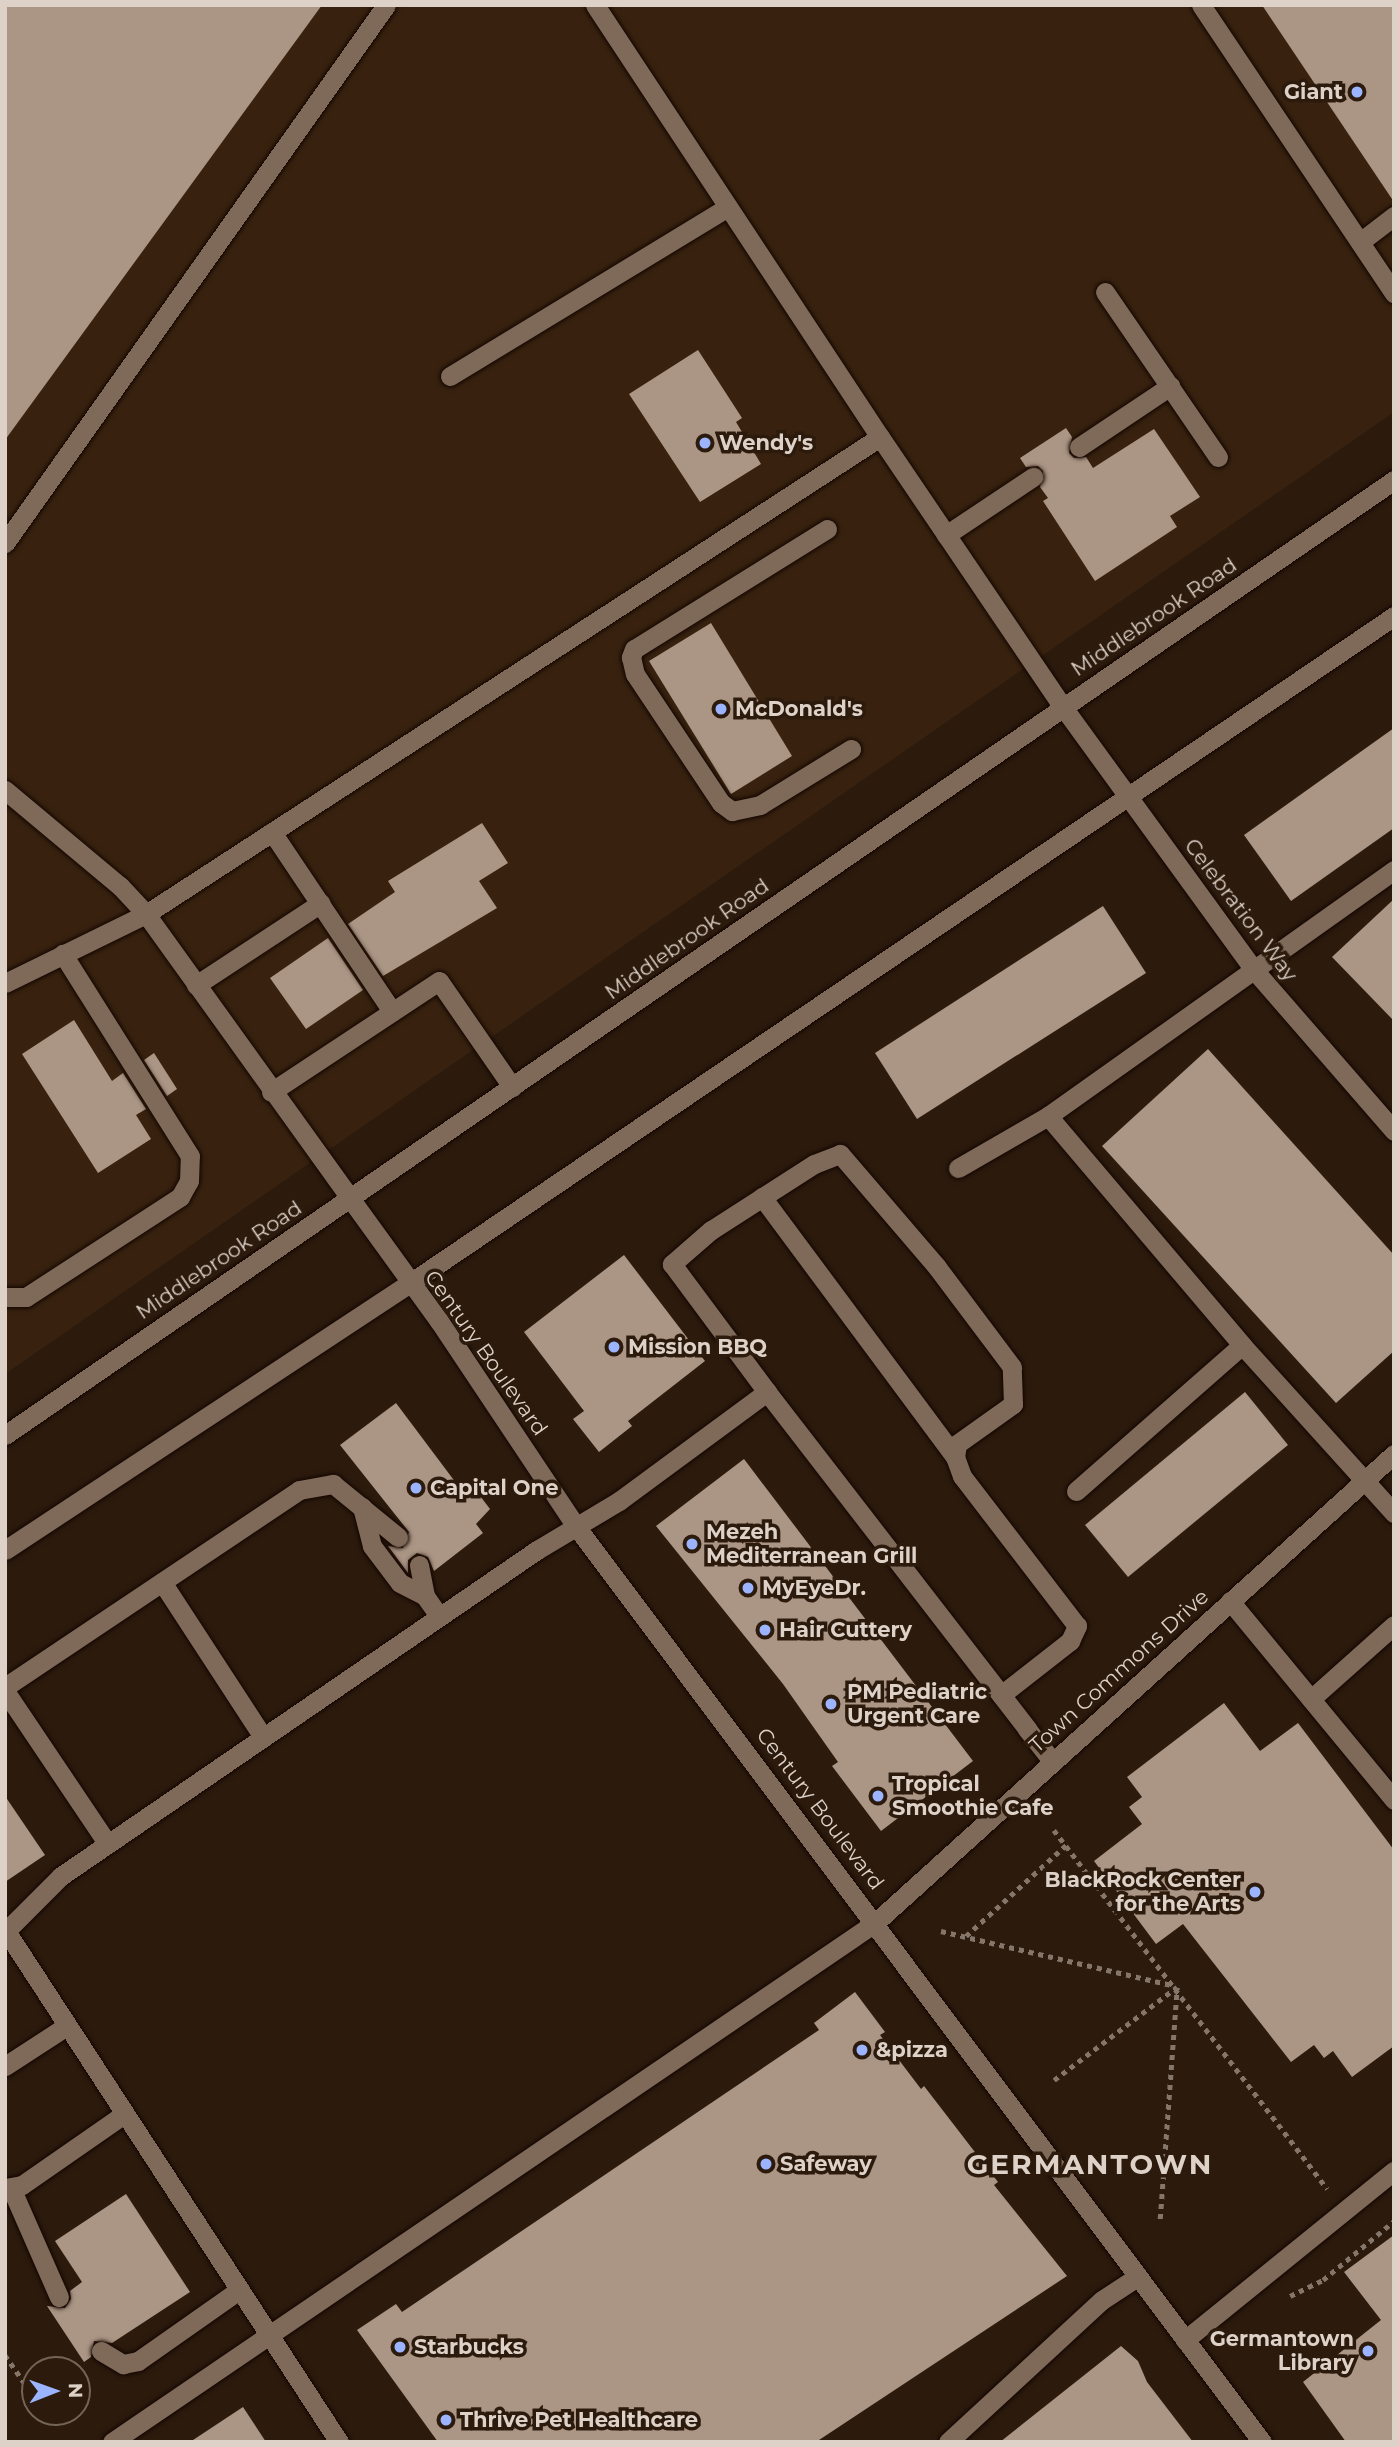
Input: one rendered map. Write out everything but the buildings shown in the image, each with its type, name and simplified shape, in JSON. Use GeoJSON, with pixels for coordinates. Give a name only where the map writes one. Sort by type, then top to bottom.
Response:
{"type":"FeatureCollection","features":[{"type":"Feature","properties":{"kind":"main road"},"geometry":{"type":"LineString","coordinates":[[5,543],[386,5]]}},
{"type":"Feature","properties":{"kind":"main road","name":"Celebration Way"},"geometry":{"type":"LineString","coordinates":[[595,5],[880,437],[1063,707],[1255,971],[1394,1131]]}},
{"type":"Feature","properties":{"kind":"main road"},"geometry":{"type":"LineString","coordinates":[[1201,5],[1394,293]]}},
{"type":"Feature","properties":{"kind":"main road"},"geometry":{"type":"LineString","coordinates":[[450,376],[728,207]]}},
{"type":"Feature","properties":{"kind":"main road"},"geometry":{"type":"LineString","coordinates":[[1360,242],[1394,216]]}},
{"type":"Feature","properties":{"kind":"main road"},"geometry":{"type":"LineString","coordinates":[[1105,292],[1218,457]]}},
{"type":"Feature","properties":{"kind":"main road"},"geometry":{"type":"LineString","coordinates":[[1079,447],[1170,386]]}},
{"type":"Feature","properties":{"kind":"main road"},"geometry":{"type":"LineString","coordinates":[[5,983],[146,914],[880,437]]}},
{"type":"Feature","properties":{"kind":"main road"},"geometry":{"type":"LineString","coordinates":[[946,535],[1033,477]]}},
{"type":"Feature","properties":{"kind":"main road","name":"Middlebrook Road"},"geometry":{"type":"LineString","coordinates":[[5,1435],[1394,481]]}},
{"type":"Feature","properties":{"kind":"main road"},"geometry":{"type":"LineString","coordinates":[[827,529],[634,649],[635,674],[721,803],[733,811],[760,805],[851,749]]}},
{"type":"Feature","properties":{"kind":"main road"},"geometry":{"type":"LineString","coordinates":[[5,1550],[410,1283],[1394,617]]}},
{"type":"Feature","properties":{"kind":"main road","name":"Century Boulevard"},"geometry":{"type":"LineString","coordinates":[[5,790],[120,886],[146,914],[410,1283],[575,1525],[876,1922],[1262,2442]]}},
{"type":"Feature","properties":{"kind":"main road"},"geometry":{"type":"LineString","coordinates":[[272,832],[392,1011]]}},
{"type":"Feature","properties":{"kind":"main road"},"geometry":{"type":"LineString","coordinates":[[958,1168],[1048,1116],[1394,870]]}},
{"type":"Feature","properties":{"kind":"main road"},"geometry":{"type":"LineString","coordinates":[[196,985],[321,903]]}},
{"type":"Feature","properties":{"kind":"main road"},"geometry":{"type":"LineString","coordinates":[[5,1297],[26,1297],[180,1197],[189,1181],[190,1156],[63,954]]}},
{"type":"Feature","properties":{"kind":"main road"},"geometry":{"type":"LineString","coordinates":[[271,1092],[439,981],[512,1087]]}},
{"type":"Feature","properties":{"kind":"main road"},"geometry":{"type":"LineString","coordinates":[[1048,1116],[1242,1345],[1394,1513]]}},
{"type":"Feature","properties":{"kind":"main road"},"geometry":{"type":"LineString","coordinates":[[955,1457],[957,1444],[1013,1404],[1012,1367],[929,1257],[840,1154],[814,1164],[710,1230],[672,1264],[767,1392],[1053,1762]]}},
{"type":"Feature","properties":{"kind":"main road"},"geometry":{"type":"LineString","coordinates":[[762,1197],[955,1457],[962,1476],[1077,1626],[1070,1641],[1001,1695]]}},
{"type":"Feature","properties":{"kind":"main road"},"geometry":{"type":"LineString","coordinates":[[1076,1491],[1242,1345]]}},
{"type":"Feature","properties":{"kind":"main road"},"geometry":{"type":"LineString","coordinates":[[339,2442],[65,2027],[6,1931],[61,1876],[263,1737],[398,1649],[439,1616],[575,1525],[619,1501],[767,1392]]}},
{"type":"Feature","properties":{"kind":"main road","name":"Town Commons Drive"},"geometry":{"type":"LineString","coordinates":[[112,2442],[876,1922],[1394,1454]]}},
{"type":"Feature","properties":{"kind":"main road"},"geometry":{"type":"LineString","coordinates":[[108,1844],[5,1689],[299,1490],[319,1484],[345,1490],[398,1537]]}},
{"type":"Feature","properties":{"kind":"main road"},"geometry":{"type":"LineString","coordinates":[[362,1507],[372,1546],[400,1583],[425,1596]]}},
{"type":"Feature","properties":{"kind":"main road"},"geometry":{"type":"LineString","coordinates":[[419,1565],[425,1596],[439,1616]]}},
{"type":"Feature","properties":{"kind":"main road"},"geometry":{"type":"LineString","coordinates":[[162,1582],[263,1737]]}},
{"type":"Feature","properties":{"kind":"main road"},"geometry":{"type":"LineString","coordinates":[[1230,1601],[1394,1800]]}},
{"type":"Feature","properties":{"kind":"main road"},"geometry":{"type":"LineString","coordinates":[[1311,1699],[1389,1637]]}},
{"type":"Feature","properties":{"kind":"main road"},"geometry":{"type":"LineString","coordinates":[[5,2066],[65,2027]]}},
{"type":"Feature","properties":{"kind":"main road"},"geometry":{"type":"LineString","coordinates":[[59,2297],[8,2189],[124,2115]]}},
{"type":"Feature","properties":{"kind":"main road"},"geometry":{"type":"LineString","coordinates":[[1185,2340],[1394,2171]]}},
{"type":"Feature","properties":{"kind":"main road"},"geometry":{"type":"LineString","coordinates":[[948,2442],[1102,2300],[1137,2277]]}},
{"type":"Feature","properties":{"kind":"main road"},"geometry":{"type":"LineString","coordinates":[[101,2351],[122,2364],[138,2361],[239,2290]]}},
{"type":"Feature","properties":{"kind":"path"},"geometry":{"type":"LineString","coordinates":[[1054,1830],[1177,1987],[1333,2198]]}},
{"type":"Feature","properties":{"kind":"path"},"geometry":{"type":"LineString","coordinates":[[966,1936],[1066,1845]]}},
{"type":"Feature","properties":{"kind":"path"},"geometry":{"type":"LineString","coordinates":[[941,1931],[1177,1987]]}},
{"type":"Feature","properties":{"kind":"path"},"geometry":{"type":"LineString","coordinates":[[1054,2080],[1177,1987]]}},
{"type":"Feature","properties":{"kind":"path"},"geometry":{"type":"LineString","coordinates":[[1160,2219],[1177,1987]]}},
{"type":"Feature","properties":{"kind":"path"},"geometry":{"type":"LineString","coordinates":[[1286,2299],[1323,2280],[1394,2221]]}},
{"type":"Feature","properties":{"kind":"path"},"geometry":{"type":"LineString","coordinates":[[5,2355],[21,2378]]}},
{"type":"Feature","properties":{"kind":"shaded area"},"geometry":{"type":"Polygon","coordinates":[[[5,5],[1394,5],[1394,412],[5,1374],[5,5]]]}},
{"type":"Feature","properties":{"kind":"place","name":"Giant"},"geometry":{"type":"Point","coordinates":[1357,92]}},
{"type":"Feature","properties":{"kind":"place","name":"Wendy's"},"geometry":{"type":"Point","coordinates":[705,443]}},
{"type":"Feature","properties":{"kind":"place","name":"McDonald's"},"geometry":{"type":"Point","coordinates":[721,709]}},
{"type":"Feature","properties":{"kind":"place","name":"Mission BBQ"},"geometry":{"type":"Point","coordinates":[614,1347]}},
{"type":"Feature","properties":{"kind":"place","name":"Capital One"},"geometry":{"type":"Point","coordinates":[416,1488]}},
{"type":"Feature","properties":{"kind":"place","name":"Mezeh Mediterranean Grill"},"geometry":{"type":"Point","coordinates":[692,1544]}},
{"type":"Feature","properties":{"kind":"place","name":"MyEyeDr."},"geometry":{"type":"Point","coordinates":[748,1588]}},
{"type":"Feature","properties":{"kind":"place","name":"Hair Cuttery"},"geometry":{"type":"Point","coordinates":[765,1630]}},
{"type":"Feature","properties":{"kind":"place","name":"PM Pediatric Urgent Care"},"geometry":{"type":"Point","coordinates":[831,1704]}},
{"type":"Feature","properties":{"kind":"place","name":"Tropical Smoothie Cafe"},"geometry":{"type":"Point","coordinates":[878,1796]}},
{"type":"Feature","properties":{"kind":"place","name":"BlackRock Center for the Arts"},"geometry":{"type":"Point","coordinates":[1255,1892]}},
{"type":"Feature","properties":{"kind":"place","name":"&pizza"},"geometry":{"type":"Point","coordinates":[862,2050]}},
{"type":"Feature","properties":{"kind":"place","name":"Safeway"},"geometry":{"type":"Point","coordinates":[766,2164]}},
{"type":"Feature","properties":{"kind":"place","name":"Starbucks"},"geometry":{"type":"Point","coordinates":[400,2347]}},
{"type":"Feature","properties":{"kind":"place","name":"Germantown Library"},"geometry":{"type":"Point","coordinates":[1368,2351]}},
{"type":"Feature","properties":{"kind":"place","name":"Thrive Pet Healthcare"},"geometry":{"type":"Point","coordinates":[446,2420]}},
{"type":"Feature","properties":{"kind":"district","name":"GERMANTOWN"},"geometry":{"type":"Point","coordinates":[1090,2164]}}]}
